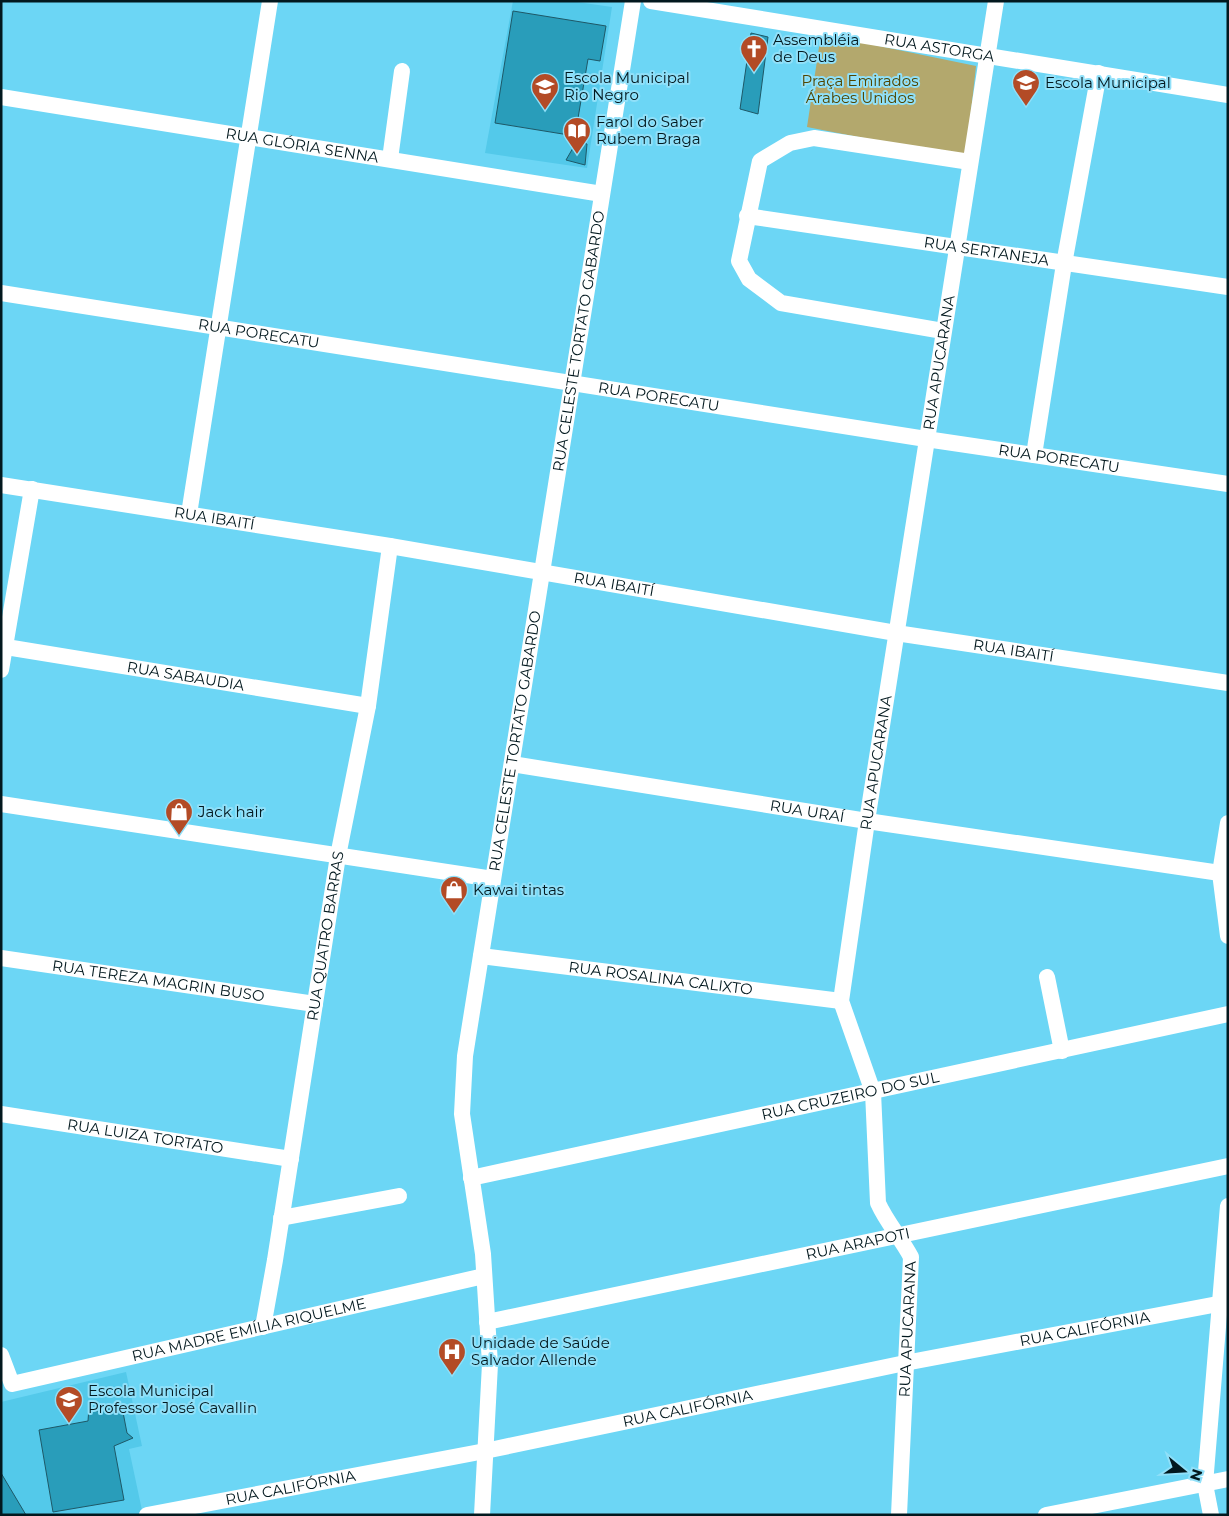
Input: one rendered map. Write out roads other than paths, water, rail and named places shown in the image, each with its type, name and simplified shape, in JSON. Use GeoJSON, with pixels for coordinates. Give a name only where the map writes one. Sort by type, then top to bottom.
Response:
{"type":"FeatureCollection","features":[{"type":"Feature","properties":{"kind":"street"},"geometry":{"type":"LineString","coordinates":[[189,514],[270,1]]}},
{"type":"Feature","properties":{"kind":"street","name":"RUA CELESTE TORTATO GABARDO"},"geometry":{"type":"LineString","coordinates":[[482,1515],[490,1364],[484,1276],[462,1114],[465,1056],[633,1]]}},
{"type":"Feature","properties":{"kind":"street","name":"RUA ASTORGA"},"geometry":{"type":"LineString","coordinates":[[651,1],[1228,95]]}},
{"type":"Feature","properties":{"kind":"street","name":"RUA APUCARANA"},"geometry":{"type":"LineString","coordinates":[[899,1515],[905,1363],[912,1274],[911,1258],[899,1234],[885,1219],[878,1204],[873,1092],[841,1001],[926,439],[996,1]]}},
{"type":"Feature","properties":{"kind":"street"},"geometry":{"type":"LineString","coordinates":[[390,159],[402,71]]}},
{"type":"Feature","properties":{"kind":"street"},"geometry":{"type":"LineString","coordinates":[[1034,455],[1064,264],[1099,73]]}},
{"type":"Feature","properties":{"kind":"street","name":"RUA GLÓRIA SENNA"},"geometry":{"type":"LineString","coordinates":[[1,97],[602,194]]}},
{"type":"Feature","properties":{"kind":"street"},"geometry":{"type":"LineString","coordinates":[[943,330],[781,303],[749,280],[739,261],[760,160],[790,143],[814,138],[970,162]]}},
{"type":"Feature","properties":{"kind":"street","name":"RUA SERTANEJA"},"geometry":{"type":"LineString","coordinates":[[747,216],[1228,287]]}},
{"type":"Feature","properties":{"kind":"street","name":"RUA PORECATU"},"geometry":{"type":"LineString","coordinates":[[1,293],[572,384],[1228,484]]}},
{"type":"Feature","properties":{"kind":"street","name":"RUA IBAITÍ"},"geometry":{"type":"LineString","coordinates":[[1,485],[390,546],[896,633],[1228,682]]}},
{"type":"Feature","properties":{"kind":"street"},"geometry":{"type":"LineString","coordinates":[[1,670],[32,489]]}},
{"type":"Feature","properties":{"kind":"street","name":"RUA QUATRO BARRAS"},"geometry":{"type":"LineString","coordinates":[[263,1327],[338,856],[368,706],[390,546]]}},
{"type":"Feature","properties":{"kind":"street","name":"RUA SABAUDIA"},"geometry":{"type":"LineString","coordinates":[[6,647],[368,706]]}},
{"type":"Feature","properties":{"kind":"street","name":"RUA URAÍ"},"geometry":{"type":"LineString","coordinates":[[512,764],[867,821],[1220,873]]}},
{"type":"Feature","properties":{"kind":"street"},"geometry":{"type":"LineString","coordinates":[[1,804],[493,879]]}},
{"type":"Feature","properties":{"kind":"street"},"geometry":{"type":"LineString","coordinates":[[1228,823],[1220,873],[1228,936]]}},
{"type":"Feature","properties":{"kind":"street","name":"RUA ROSALINA CALIXTO"},"geometry":{"type":"LineString","coordinates":[[481,956],[841,1001]]}},
{"type":"Feature","properties":{"kind":"street","name":"RUA TEREZA MAGRIN BUSO"},"geometry":{"type":"LineString","coordinates":[[1,958],[315,1004]]}},
{"type":"Feature","properties":{"kind":"street"},"geometry":{"type":"LineString","coordinates":[[1047,977],[1062,1051]]}},
{"type":"Feature","properties":{"kind":"street","name":"RUA CRUZEIRO DO SUL"},"geometry":{"type":"LineString","coordinates":[[472,1178],[1228,1014]]}},
{"type":"Feature","properties":{"kind":"street","name":"RUA LUIZA TORTATO"},"geometry":{"type":"LineString","coordinates":[[1,1114],[291,1159]]}},
{"type":"Feature","properties":{"kind":"street","name":"RUA ARAPOTI"},"geometry":{"type":"LineString","coordinates":[[488,1322],[1228,1166]]}},
{"type":"Feature","properties":{"kind":"street"},"geometry":{"type":"LineString","coordinates":[[281,1218],[398,1196]]}},
{"type":"Feature","properties":{"kind":"street"},"geometry":{"type":"LineString","coordinates":[[1211,1515],[1205,1484],[1223,1303],[1228,1206]]}},
{"type":"Feature","properties":{"kind":"street","name":"RUA MADRE EMÍLIA RIQUELME"},"geometry":{"type":"LineString","coordinates":[[1,1355],[12,1384],[484,1276]]}},
{"type":"Feature","properties":{"kind":"street","name":"RUA CALIFÓRNIA"},"geometry":{"type":"LineString","coordinates":[[147,1514],[485,1451],[905,1363],[1223,1303]]}},
{"type":"Feature","properties":{"kind":"street"},"geometry":{"type":"LineString","coordinates":[[1046,1515],[1228,1479]]}},
{"type":"Feature","properties":{"kind":"place","name":"Assembléia de Deus"},"geometry":{"type":"Point","coordinates":[754,73]}},
{"type":"Feature","properties":{"kind":"place","name":"Escola Municipal"},"geometry":{"type":"Point","coordinates":[1026,107]}},
{"type":"Feature","properties":{"kind":"place","name":"Escola Municipal Rio Negro"},"geometry":{"type":"Point","coordinates":[545,111]}},
{"type":"Feature","properties":{"kind":"place","name":"Farol do Saber Rubem Braga"},"geometry":{"type":"Point","coordinates":[577,155]}},
{"type":"Feature","properties":{"kind":"place","name":"Jack hair"},"geometry":{"type":"Point","coordinates":[179,836]}},
{"type":"Feature","properties":{"kind":"place","name":"Kawai tintas"},"geometry":{"type":"Point","coordinates":[454,914]}},
{"type":"Feature","properties":{"kind":"place","name":"Unidade de Saúde Salvador Allende"},"geometry":{"type":"Point","coordinates":[452,1376]}},
{"type":"Feature","properties":{"kind":"place","name":"Escola Municipal Professor José Cavallin"},"geometry":{"type":"Point","coordinates":[69,1424]}},
{"type":"Feature","properties":{"kind":"park label","name":"Praça Emirados Árabes Unidos"},"geometry":{"type":"Point","coordinates":[860,90]}}]}
